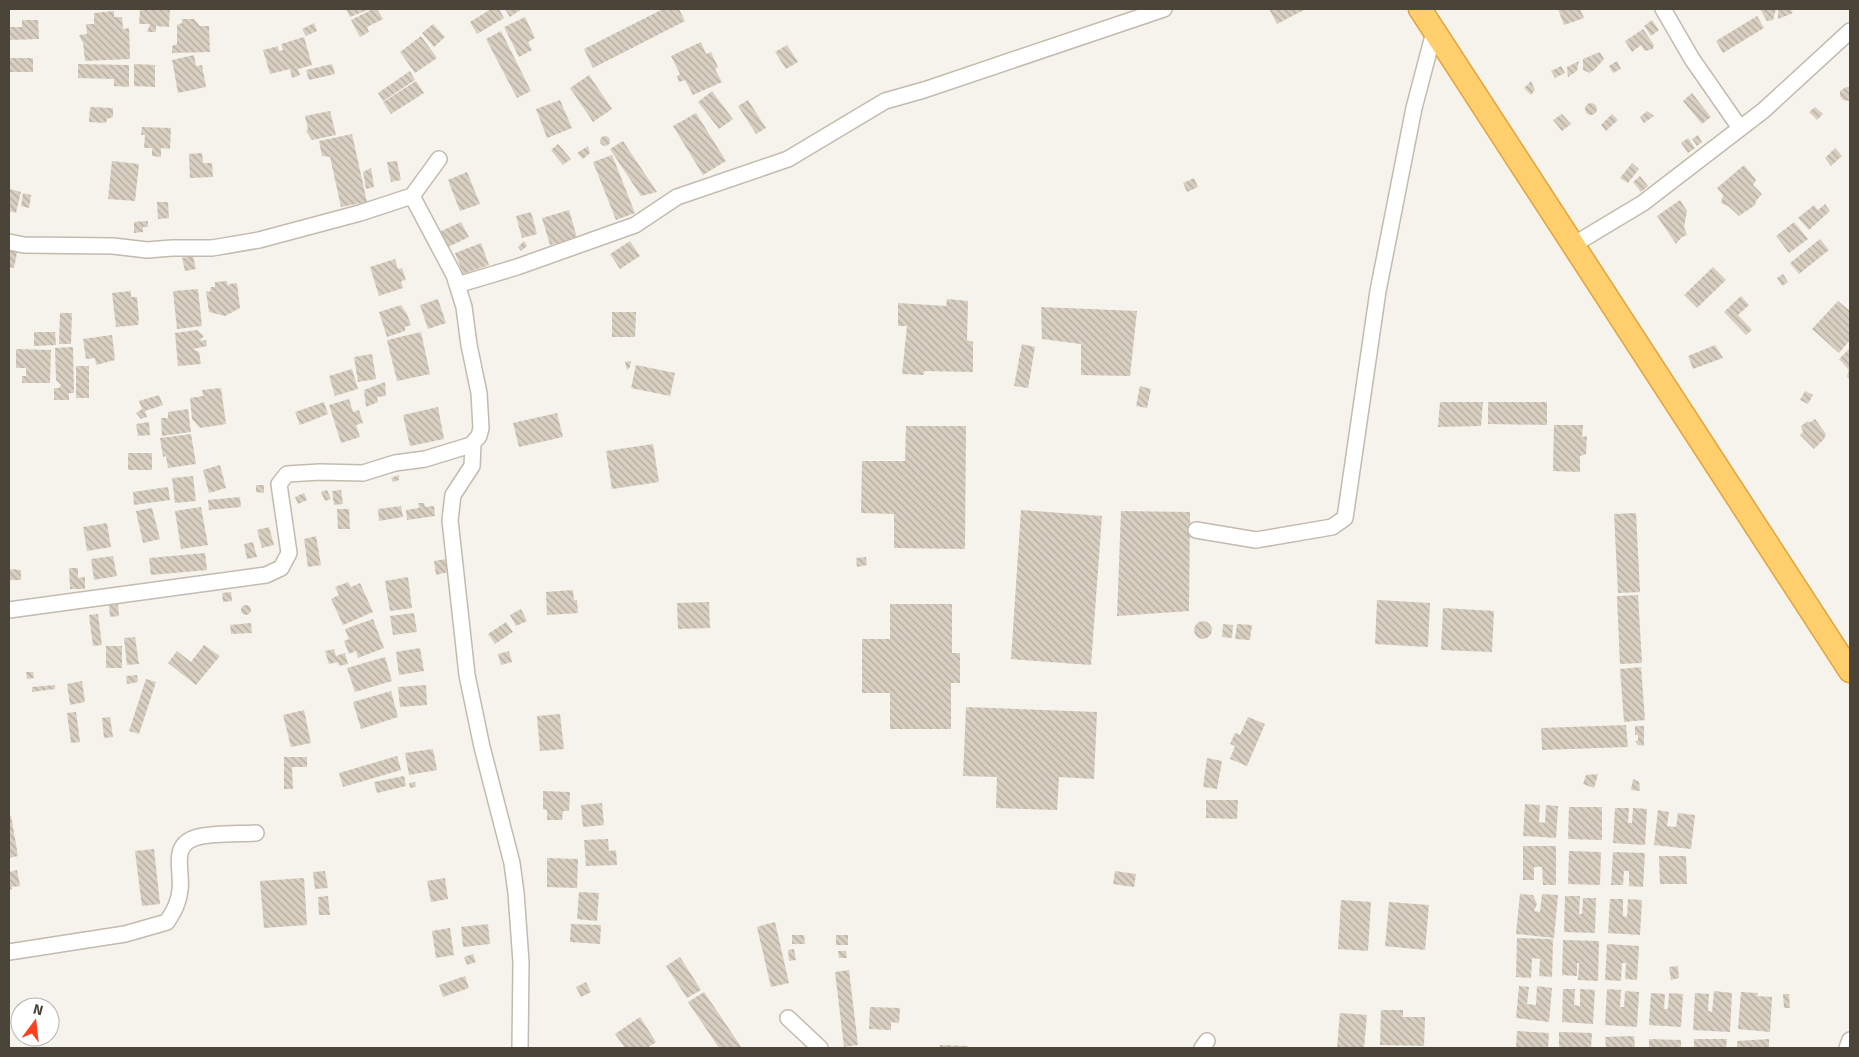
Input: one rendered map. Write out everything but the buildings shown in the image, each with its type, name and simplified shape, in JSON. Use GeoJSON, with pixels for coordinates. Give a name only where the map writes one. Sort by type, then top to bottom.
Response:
{"type":"FeatureCollection","features":[{"type":"Feature","properties":{"kind":"highway"},"geometry":{"type":"LineString","coordinates":[[1420,9],[1850,671]]}},
{"type":"Feature","properties":{"kind":"street"},"geometry":{"type":"LineString","coordinates":[[457,284],[517,267],[635,225],[677,197],[788,159],[885,101],[924,90],[1164,9]]}},
{"type":"Feature","properties":{"kind":"street"},"geometry":{"type":"LineString","coordinates":[[1663,9],[1692,59],[1740,128]]}},
{"type":"Feature","properties":{"kind":"street"},"geometry":{"type":"LineString","coordinates":[[1196,530],[1256,540],[1332,527],[1345,518],[1378,292],[1414,108],[1434,32]]}},
{"type":"Feature","properties":{"kind":"street"},"geometry":{"type":"LineString","coordinates":[[1573,246],[1643,203],[1764,110],[1850,32]]}},
{"type":"Feature","properties":{"kind":"street"},"geometry":{"type":"LineString","coordinates":[[9,242],[24,245],[113,246],[147,250],[212,248],[276,236],[374,209],[412,196],[439,158]]}},
{"type":"Feature","properties":{"kind":"street"},"geometry":{"type":"LineString","coordinates":[[412,196],[454,275],[464,307],[468,345],[479,393],[481,428],[479,436],[473,444],[472,466],[453,495],[450,520],[467,675],[486,767],[512,863],[516,893],[521,962],[520,1048]]}},
{"type":"Feature","properties":{"kind":"street"},"geometry":{"type":"LineString","coordinates":[[9,610],[266,575],[281,568],[289,553],[279,484],[287,474],[320,472],[363,473],[396,463],[425,459],[473,444]]}},
{"type":"Feature","properties":{"kind":"street"},"geometry":{"type":"LineString","coordinates":[[9,952],[125,934],[167,922],[177,905],[181,888],[178,872],[181,849],[189,841],[198,837],[256,833]]}},
{"type":"Feature","properties":{"kind":"street"},"geometry":{"type":"LineString","coordinates":[[788,1018],[820,1048]]}},
{"type":"Feature","properties":{"kind":"street"},"geometry":{"type":"LineString","coordinates":[[1847,1048],[1850,1040]]}}]}
